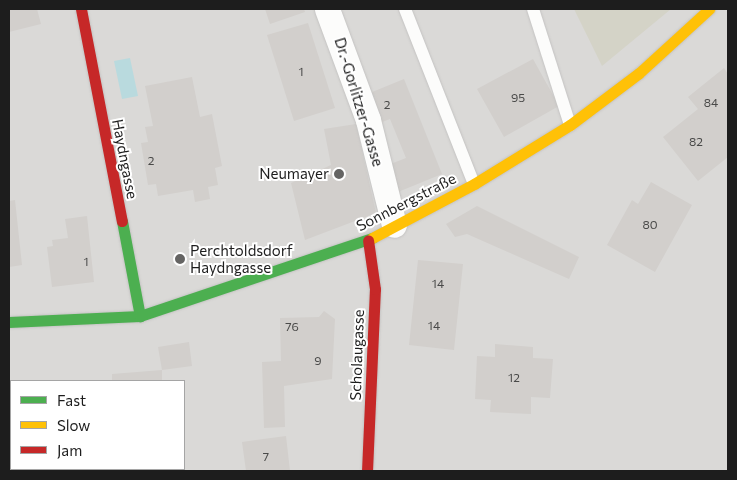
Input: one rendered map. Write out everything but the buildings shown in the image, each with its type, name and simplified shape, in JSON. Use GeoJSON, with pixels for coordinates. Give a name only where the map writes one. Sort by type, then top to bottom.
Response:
{"type":"FeatureCollection","features":[{"type":"Feature","properties":{"kind":"street","name":"Haydngasse"},"geometry":{"type":"LineString","coordinates":[[82,9],[140,316]]}},
{"type":"Feature","properties":{"kind":"street","name":"Dr.-Gorlitzer-Gasse"},"geometry":{"type":"LineString","coordinates":[[327,9],[368,120],[394,225]]}},
{"type":"Feature","properties":{"kind":"street","name":"Sonnbergstraße"},"geometry":{"type":"LineString","coordinates":[[9,322],[140,316],[368,240],[474,184],[570,125],[640,73],[709,9]]}},
{"type":"Feature","properties":{"kind":"street","name":"Scholaugasse"},"geometry":{"type":"LineString","coordinates":[[367,471],[375,289],[368,240]]}},
{"type":"Feature","properties":{"kind":"lane"},"geometry":{"type":"LineString","coordinates":[[405,9],[474,184]]}},
{"type":"Feature","properties":{"kind":"lane"},"geometry":{"type":"LineString","coordinates":[[533,9],[570,125]]}},
{"type":"Feature","properties":{"kind":"shaded area"},"geometry":{"type":"Polygon","coordinates":[[[9,9],[728,9],[728,471],[9,471],[9,9]]]}},
{"type":"Feature","properties":{"kind":"shaded area"},"geometry":{"type":"Polygon","coordinates":[[[574,9],[671,9],[602,66],[574,9]]]}},
{"type":"Feature","properties":{"kind":"water"},"geometry":{"type":"Polygon","coordinates":[[[130,58],[138,96],[122,99],[114,61],[130,58]]]}},
{"type":"Feature","properties":{"kind":"traffic: fast"},"geometry":{"type":"LineString","coordinates":[[122,221],[140,316]]}},
{"type":"Feature","properties":{"kind":"traffic: fast"},"geometry":{"type":"LineString","coordinates":[[9,322],[140,316],[372,238]]}},
{"type":"Feature","properties":{"kind":"traffic: slow"},"geometry":{"type":"LineString","coordinates":[[372,238],[474,184],[570,125],[639,73],[709,9]]}},
{"type":"Feature","properties":{"kind":"traffic: jam"},"geometry":{"type":"LineString","coordinates":[[81,9],[122,221]]}},
{"type":"Feature","properties":{"kind":"traffic: jam"},"geometry":{"type":"LineString","coordinates":[[367,471],[375,289],[368,240]]}},
{"type":"Feature","properties":{"kind":"place","name":"Neumayer"},"geometry":{"type":"Point","coordinates":[339,174]}},
{"type":"Feature","properties":{"kind":"place","name":"Perchtoldsdorf Haydngasse"},"geometry":{"type":"Point","coordinates":[180,259]}}]}
